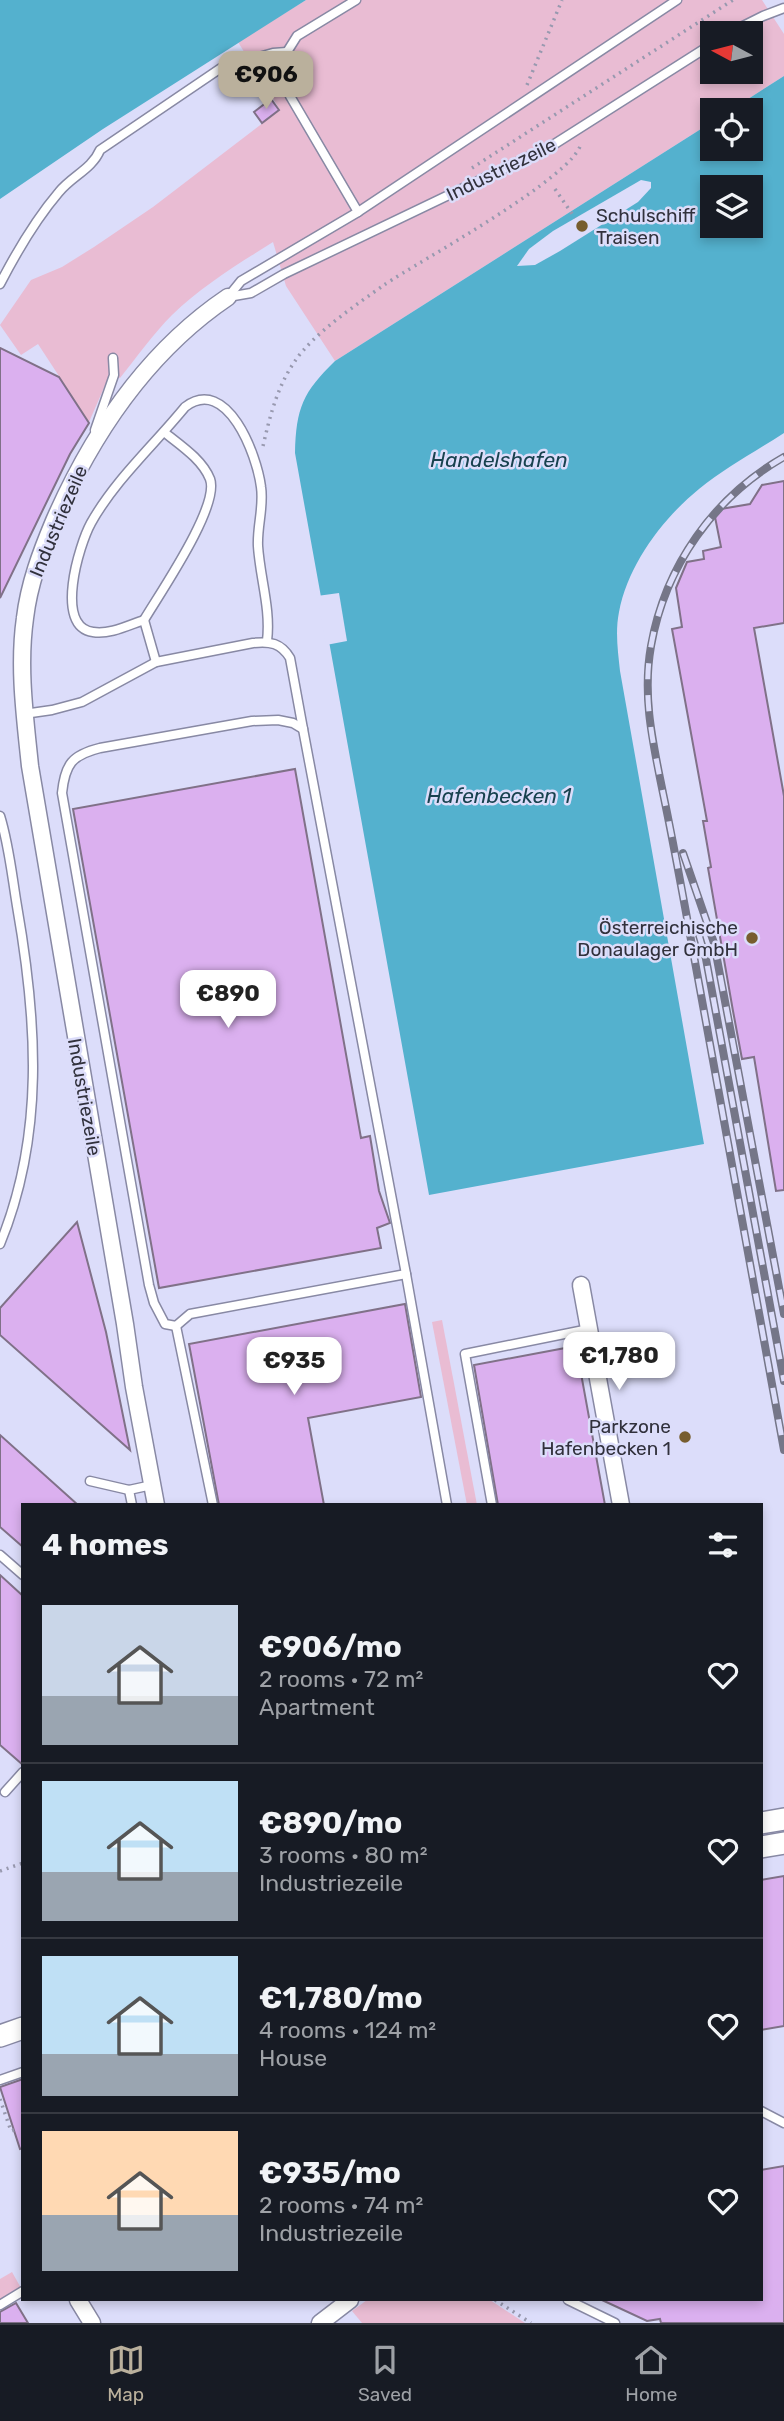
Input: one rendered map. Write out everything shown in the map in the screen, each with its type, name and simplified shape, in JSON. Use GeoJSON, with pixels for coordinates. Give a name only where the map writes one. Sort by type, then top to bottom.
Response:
{"type":"FeatureCollection","features":[{"type":"Feature","properties":{"kind":"main road"},"geometry":{"type":"LineString","coordinates":[[763,1823],[784,1819]]}},
{"type":"Feature","properties":{"kind":"main road"},"geometry":{"type":"LineString","coordinates":[[763,1847],[784,1843]]}},
{"type":"Feature","properties":{"kind":"main road"},"geometry":{"type":"LineString","coordinates":[[0,2036],[21,2029]]}},
{"type":"Feature","properties":{"kind":"street","name":"Industriezeile"},"geometry":{"type":"LineString","coordinates":[[156,1503],[36,806],[24,714],[22,644],[29,594],[40,553],[87,453],[130,390],[155,362],[193,324],[228,298]]}},
{"type":"Feature","properties":{"kind":"street"},"geometry":{"type":"LineString","coordinates":[[581,1285],[621,1503]]}},
{"type":"Feature","properties":{"kind":"street"},"geometry":{"type":"LineString","coordinates":[[79,2301],[92,2323]]}},
{"type":"Feature","properties":{"kind":"street"},"geometry":{"type":"LineString","coordinates":[[320,2323],[349,2301]]}},
{"type":"Feature","properties":{"kind":"lane"},"geometry":{"type":"LineString","coordinates":[[356,0],[297,36],[287,52],[285,71],[290,96],[358,212]]}},
{"type":"Feature","properties":{"kind":"lane"},"geometry":{"type":"LineString","coordinates":[[228,298],[242,281],[358,212],[677,0]]}},
{"type":"Feature","properties":{"kind":"lane"},"geometry":{"type":"LineString","coordinates":[[751,21],[784,8]]}},
{"type":"Feature","properties":{"kind":"lane"},"geometry":{"type":"LineString","coordinates":[[0,284],[29,234],[59,192],[95,162],[100,150],[222,68],[273,53],[287,52]]}},
{"type":"Feature","properties":{"kind":"lane","name":"Industriezeile"},"geometry":{"type":"LineString","coordinates":[[228,298],[251,293],[284,274],[553,145],[700,52]]}},
{"type":"Feature","properties":{"kind":"lane"},"geometry":{"type":"LineString","coordinates":[[87,453],[114,375],[113,358]]}},
{"type":"Feature","properties":{"kind":"lane"},"geometry":{"type":"LineString","coordinates":[[164,432],[192,455],[211,482],[211,495],[201,523],[144,620],[94,633],[82,629],[76,623],[71,600],[80,551],[90,524],[114,490],[185,407],[192,401],[214,400],[234,416],[253,456],[261,487],[258,545],[268,618],[267,641]]}},
{"type":"Feature","properties":{"kind":"lane"},"geometry":{"type":"LineString","coordinates":[[144,620],[156,662]]}},
{"type":"Feature","properties":{"kind":"lane"},"geometry":{"type":"LineString","coordinates":[[24,714],[82,702],[156,662],[267,641],[285,650],[290,659],[447,1503]]}},
{"type":"Feature","properties":{"kind":"lane"},"geometry":{"type":"LineString","coordinates":[[176,1326],[165,1324],[154,1303],[149,1285],[62,793],[64,774],[72,761],[83,752],[100,748],[252,721],[278,720],[293,723],[303,729]]}},
{"type":"Feature","properties":{"kind":"lane"},"geometry":{"type":"LineString","coordinates":[[0,816],[27,977],[34,1041],[34,1075],[29,1139],[15,1199],[0,1244]]}},
{"type":"Feature","properties":{"kind":"lane"},"geometry":{"type":"LineString","coordinates":[[176,1326],[190,1314],[406,1273]]}},
{"type":"Feature","properties":{"kind":"lane"},"geometry":{"type":"LineString","coordinates":[[176,1326],[213,1503]]}},
{"type":"Feature","properties":{"kind":"lane"},"geometry":{"type":"LineString","coordinates":[[492,1503],[465,1354],[589,1329]]}},
{"type":"Feature","properties":{"kind":"lane"},"geometry":{"type":"LineString","coordinates":[[90,1481],[129,1490],[152,1485]]}},
{"type":"Feature","properties":{"kind":"lane"},"geometry":{"type":"LineString","coordinates":[[129,1490],[132,1503]]}},
{"type":"Feature","properties":{"kind":"lane"},"geometry":{"type":"LineString","coordinates":[[0,1555],[21,1573]]}},
{"type":"Feature","properties":{"kind":"lane"},"geometry":{"type":"LineString","coordinates":[[5,1792],[21,1774]]}},
{"type":"Feature","properties":{"kind":"lane"},"geometry":{"type":"LineString","coordinates":[[0,2080],[21,2073]]}},
{"type":"Feature","properties":{"kind":"lane"},"geometry":{"type":"LineString","coordinates":[[763,2113],[784,2123]]}},
{"type":"Feature","properties":{"kind":"lane"},"geometry":{"type":"LineString","coordinates":[[0,2305],[21,2292]]}},
{"type":"Feature","properties":{"kind":"lane"},"geometry":{"type":"LineString","coordinates":[[570,2301],[615,2323]]}},
{"type":"Feature","properties":{"kind":"path"},"geometry":{"type":"LineString","coordinates":[[516,107],[562,0]]}},
{"type":"Feature","properties":{"kind":"path"},"geometry":{"type":"LineString","coordinates":[[467,171],[733,0]]}},
{"type":"Feature","properties":{"kind":"path"},"geometry":{"type":"LineString","coordinates":[[261,457],[273,406],[296,359],[333,324],[384,285],[545,183],[575,157],[581,141],[575,132]]}},
{"type":"Feature","properties":{"kind":"path"},"geometry":{"type":"LineString","coordinates":[[555,189],[575,218]]}},
{"type":"Feature","properties":{"kind":"path"},"geometry":{"type":"LineString","coordinates":[[0,1871],[21,1864]]}},
{"type":"Feature","properties":{"kind":"path"},"geometry":{"type":"LineString","coordinates":[[0,2099],[11,2131],[14,2130]]}},
{"type":"Feature","properties":{"kind":"path"},"geometry":{"type":"LineString","coordinates":[[497,2301],[530,2323]]}},
{"type":"Feature","properties":{"kind":"shaded area"},"geometry":{"type":"Polygon","coordinates":[[[306,0],[762,0],[784,34],[784,76],[750,98],[700,98],[700,130],[335,361],[286,286],[273,242],[184,304],[158,330],[120,378],[110,374],[89,422],[38,344],[21,355],[0,325],[31,280],[62,267],[153,207],[280,110],[238,42],[306,0]]]}},
{"type":"Feature","properties":{"kind":"shaded area"},"geometry":{"type":"Polygon","coordinates":[[[442,1320],[477,1503],[467,1503],[432,1322],[442,1320]]]}},
{"type":"Feature","properties":{"kind":"shaded area"},"geometry":{"type":"Polygon","coordinates":[[[12,2272],[21,2288],[0,2301],[0,2279],[12,2272]]]}},
{"type":"Feature","properties":{"kind":"shaded area"},"geometry":{"type":"Polygon","coordinates":[[[366,2301],[492,2301],[525,2323],[362,2323],[352,2311],[366,2301]]]}},
{"type":"Feature","properties":{"kind":"water"},"geometry":{"type":"Polygon","coordinates":[[[0,0],[306,0],[103,129],[0,199],[0,0]]]}},
{"type":"Feature","properties":{"kind":"water"},"geometry":{"type":"Polygon","coordinates":[[[784,76],[784,433],[709,481],[672,514],[648,544],[630,577],[617,627],[620,671],[704,1144],[429,1195],[295,453],[297,424],[303,402],[315,382],[335,361],[700,130],[700,161],[763,161],[763,98],[750,98],[784,76]]]}},
{"type":"Feature","properties":{"kind":"pier","name":"Schulschiff Traisen"},"geometry":{"type":"Polygon","coordinates":[[[641,180],[651,182],[651,188],[638,202],[535,265],[517,266],[529,249],[553,231],[641,180]]]}},
{"type":"Feature","properties":{"kind":"pier"},"geometry":{"type":"Polygon","coordinates":[[[339,593],[347,641],[326,645],[317,596],[339,593]]]}},
{"type":"Feature","properties":{"kind":"building"},"geometry":{"type":"Polygon","coordinates":[[[271,99],[279,110],[262,123],[254,112],[271,99]]]}},
{"type":"Feature","properties":{"kind":"building"},"geometry":{"type":"Polygon","coordinates":[[[0,348],[59,377],[89,423],[70,454],[0,598],[0,348]]]}},
{"type":"Feature","properties":{"kind":"building"},"geometry":{"type":"Polygon","coordinates":[[[784,481],[784,623],[754,628],[784,796],[784,1190],[776,1191],[754,1057],[742,1059],[733,1011],[708,868],[711,867],[703,821],[707,821],[672,629],[682,627],[676,588],[687,562],[704,559],[703,551],[721,547],[715,517],[721,509],[750,504],[762,485],[784,481]]]}},
{"type":"Feature","properties":{"kind":"building"},"geometry":{"type":"Polygon","coordinates":[[[295,769],[361,1138],[370,1136],[379,1191],[390,1223],[377,1228],[381,1248],[159,1288],[73,809],[295,769]]]}},
{"type":"Feature","properties":{"kind":"building"},"geometry":{"type":"Polygon","coordinates":[[[77,1222],[106,1332],[130,1450],[0,1335],[0,1308],[77,1222]]]}},
{"type":"Feature","properties":{"kind":"building"},"geometry":{"type":"Polygon","coordinates":[[[405,1304],[421,1397],[308,1418],[324,1503],[219,1503],[189,1344],[405,1304]]]}},
{"type":"Feature","properties":{"kind":"building"},"geometry":{"type":"Polygon","coordinates":[[[576,1346],[605,1503],[498,1503],[474,1365],[576,1346]]]}},
{"type":"Feature","properties":{"kind":"building"},"geometry":{"type":"Polygon","coordinates":[[[0,1435],[76,1503],[21,1503],[21,1545],[0,1527],[0,1435]]]}},
{"type":"Feature","properties":{"kind":"building"},"geometry":{"type":"Polygon","coordinates":[[[0,1575],[21,1594],[21,1763],[0,1745],[0,1575]]]}},
{"type":"Feature","properties":{"kind":"building"},"geometry":{"type":"Polygon","coordinates":[[[784,1876],[784,2026],[763,2030],[763,1880],[784,1876]]]}},
{"type":"Feature","properties":{"kind":"building"},"geometry":{"type":"Polygon","coordinates":[[[21,2080],[20,2149],[0,2087],[21,2080]]]}},
{"type":"Feature","properties":{"kind":"building"},"geometry":{"type":"Polygon","coordinates":[[[784,2166],[784,2323],[661,2323],[660,2319],[647,2321],[604,2301],[763,2301],[763,2170],[784,2166]]]}},
{"type":"Feature","properties":{"kind":"building"},"geometry":{"type":"Polygon","coordinates":[[[16,2303],[28,2323],[0,2323],[0,2312],[16,2303]]]}},
{"type":"Feature","properties":{"kind":"railway"},"geometry":{"type":"LineString","coordinates":[[784,457],[736,492],[696,537],[668,588],[658,617],[651,646],[648,683],[656,756],[784,1450]]}},
{"type":"Feature","properties":{"kind":"railway"},"geometry":{"type":"LineString","coordinates":[[683,853],[714,943],[784,1314]]}},
{"type":"Feature","properties":{"kind":"railway"},"geometry":{"type":"LineString","coordinates":[[699,935],[706,959],[784,1381]]}},
{"type":"Feature","properties":{"kind":"place","name":"Schulschiff Traisen"},"geometry":{"type":"Point","coordinates":[582,226]}},
{"type":"Feature","properties":{"kind":"place","name":"Österreichische Donaulager GmbH"},"geometry":{"type":"Point","coordinates":[752,938]}},
{"type":"Feature","properties":{"kind":"place","name":"Parkzone Hafenbecken 1"},"geometry":{"type":"Point","coordinates":[685,1437]}},
{"type":"Feature","properties":{"kind":"water label","name":"Handelshafen"},"geometry":{"type":"Point","coordinates":[499,460]}},
{"type":"Feature","properties":{"kind":"water label","name":"Hafenbecken 1"},"geometry":{"type":"Point","coordinates":[499,796]}}]}
